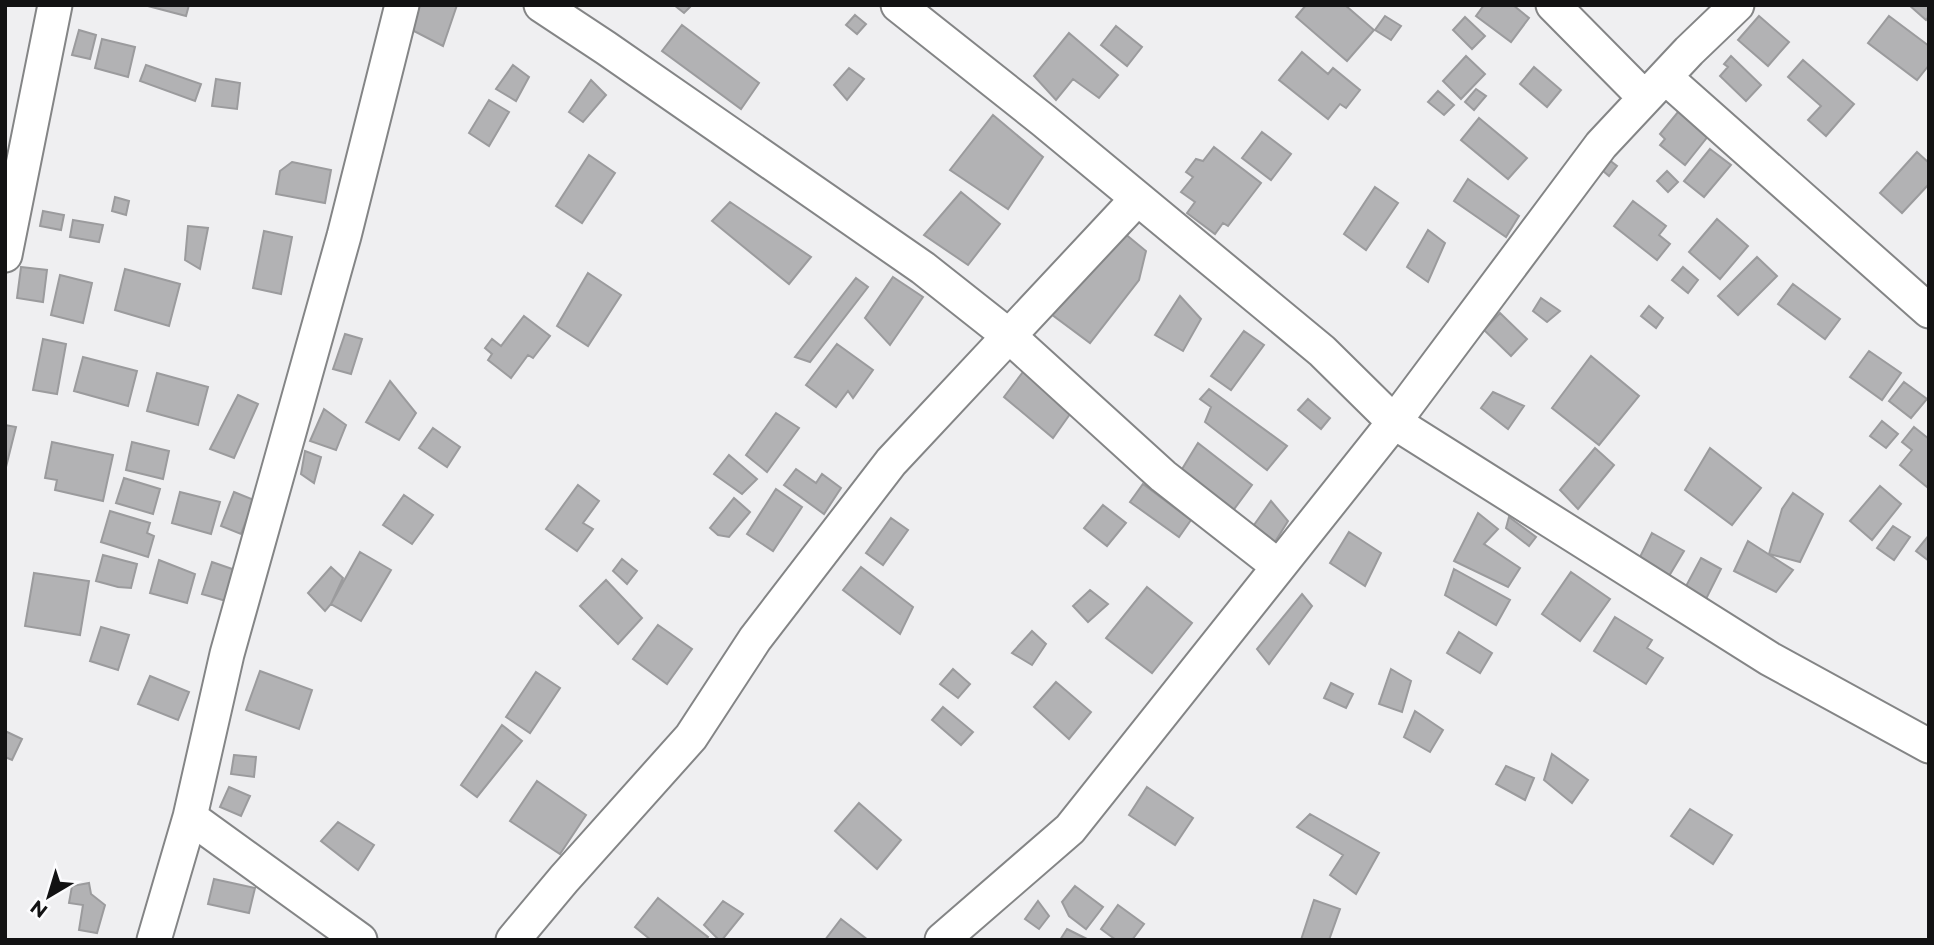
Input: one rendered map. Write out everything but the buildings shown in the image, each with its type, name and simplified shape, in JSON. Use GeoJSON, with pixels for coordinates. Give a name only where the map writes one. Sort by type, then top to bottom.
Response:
{"type":"FeatureCollection","features":[{"type":"Feature","properties":{"kind":"street"},"geometry":{"type":"LineString","coordinates":[[5,255],[55,5]]}},
{"type":"Feature","properties":{"kind":"street"},"geometry":{"type":"LineString","coordinates":[[154,940],[190,817],[227,654],[344,236],[402,5]]}},
{"type":"Feature","properties":{"kind":"street"},"geometry":{"type":"LineString","coordinates":[[541,5],[923,268],[1009,336],[1163,476],[1278,566]]}},
{"type":"Feature","properties":{"kind":"street"},"geometry":{"type":"LineString","coordinates":[[898,5],[1322,351],[1394,422],[1770,659],[1929,746]]}},
{"type":"Feature","properties":{"kind":"street"},"geometry":{"type":"LineString","coordinates":[[1553,5],[1929,311]]}},
{"type":"Feature","properties":{"kind":"street"},"geometry":{"type":"LineString","coordinates":[[942,940],[1070,829],[1394,422],[1601,145],[1737,5]]}},
{"type":"Feature","properties":{"kind":"street"},"geometry":{"type":"LineString","coordinates":[[513,940],[691,737],[755,639],[891,462],[1137,199]]}},
{"type":"Feature","properties":{"kind":"street"},"geometry":{"type":"LineString","coordinates":[[190,817],[360,940]]}}]}
